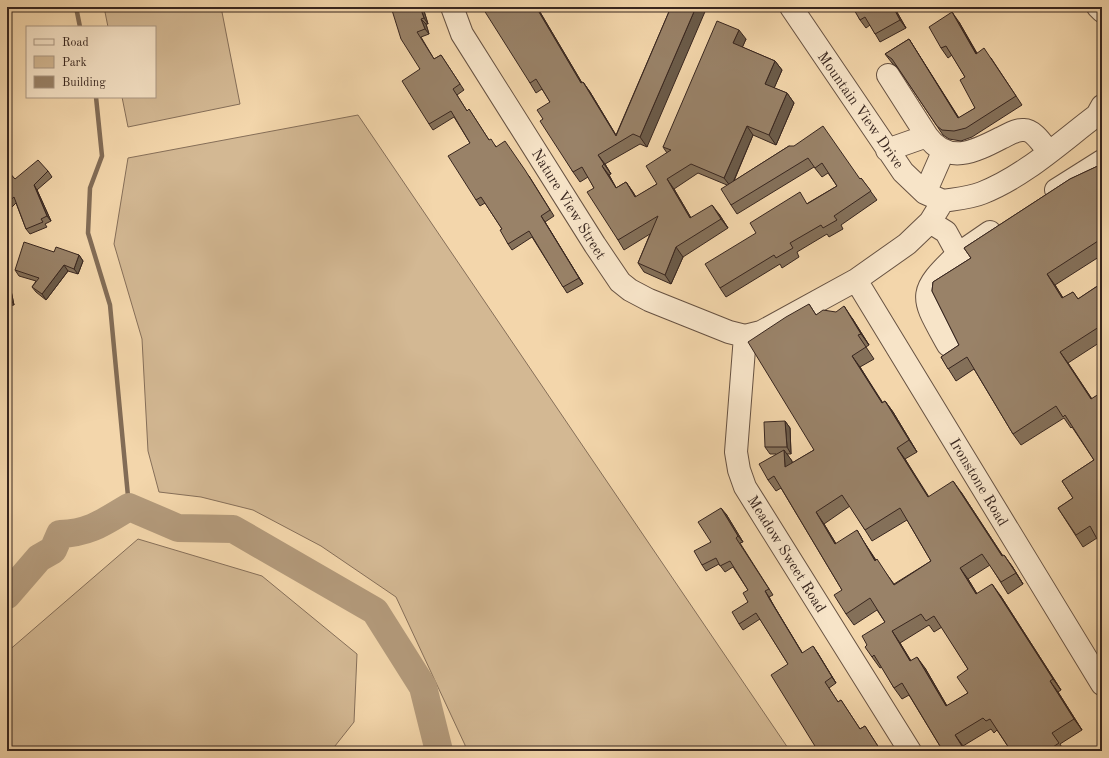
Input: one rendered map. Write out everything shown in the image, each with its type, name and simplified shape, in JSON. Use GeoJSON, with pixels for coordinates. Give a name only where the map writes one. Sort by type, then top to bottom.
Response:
{"type":"FeatureCollection","features":[{"type":"Feature","properties":{"kind":"street","name":"Nature View Street"},"geometry":{"type":"LineString","coordinates":[[452,7],[462,34],[594,245],[620,282],[630,290],[648,300],[729,332],[745,336]]}},
{"type":"Feature","properties":{"kind":"street","name":"Mountain View Drive"},"geometry":{"type":"LineString","coordinates":[[791,7],[903,172],[934,197]]}},
{"type":"Feature","properties":{"kind":"street"},"geometry":{"type":"LineString","coordinates":[[1098,7],[1102,11]]}},
{"type":"Feature","properties":{"kind":"street"},"geometry":{"type":"LineString","coordinates":[[888,74],[934,146],[943,152],[956,155],[974,151],[1014,132],[1024,130],[1032,133],[1050,152]]}},
{"type":"Feature","properties":{"kind":"street"},"geometry":{"type":"LineString","coordinates":[[934,197],[981,193],[1019,173],[1050,152],[1100,113]]}},
{"type":"Feature","properties":{"kind":"street"},"geometry":{"type":"LineString","coordinates":[[887,150],[927,136]]}},
{"type":"Feature","properties":{"kind":"street"},"geometry":{"type":"LineString","coordinates":[[745,336],[761,332],[856,280],[907,244],[930,222],[943,152]]}},
{"type":"Feature","properties":{"kind":"street"},"geometry":{"type":"LineString","coordinates":[[1042,199],[1102,161]]}},
{"type":"Feature","properties":{"kind":"street"},"geometry":{"type":"LineString","coordinates":[[948,345],[926,302],[930,283],[935,276],[958,254],[1008,220]]}},
{"type":"Feature","properties":{"kind":"street"},"geometry":{"type":"LineString","coordinates":[[930,222],[946,232],[958,254]]}},
{"type":"Feature","properties":{"kind":"street","name":"Ironstone Road"},"geometry":{"type":"LineString","coordinates":[[856,280],[1102,684]]}},
{"type":"Feature","properties":{"kind":"street","name":"Meadow Sweet Road"},"geometry":{"type":"LineString","coordinates":[[745,336],[736,452],[739,470],[745,487],[910,751]]}},
{"type":"Feature","properties":{"kind":"green space"},"geometry":{"type":"Polygon","coordinates":[[[104,7],[221,7],[240,104],[128,127],[122,98],[156,98],[156,26],[108,26],[104,7]]]}},
{"type":"Feature","properties":{"kind":"green space"},"geometry":{"type":"Polygon","coordinates":[[[358,115],[790,751],[466,751],[465,745],[396,597],[321,546],[253,510],[201,497],[159,492],[148,451],[142,339],[114,244],[128,158],[358,115]]]}},
{"type":"Feature","properties":{"kind":"green space"},"geometry":{"type":"Polygon","coordinates":[[[138,539],[262,576],[357,654],[354,722],[331,751],[7,751],[7,652],[138,539]]]}},
{"type":"Feature","properties":{"kind":"building"},"geometry":{"type":"Polygon","coordinates":[[[391,7],[409,7],[410,9],[420,7],[424,18],[421,19],[425,29],[417,32],[434,59],[441,55],[460,84],[453,89],[467,111],[469,109],[489,140],[491,139],[496,147],[505,141],[525,170],[550,210],[541,216],[579,278],[563,287],[529,231],[508,244],[500,230],[502,229],[481,197],[476,200],[448,156],[470,143],[451,111],[429,124],[402,81],[420,69],[401,39],[391,7]]]}},
{"type":"Feature","properties":{"kind":"building"},"geometry":{"type":"Polygon","coordinates":[[[482,7],[536,7],[581,83],[583,82],[616,136],[671,7],[696,7],[640,137],[633,134],[598,155],[604,164],[602,166],[616,188],[626,182],[635,197],[657,184],[646,166],[671,150],[663,147],[717,21],[739,30],[733,43],[775,61],[765,84],[787,93],[769,135],[747,126],[724,178],[691,164],[667,179],[690,218],[712,205],[721,219],[676,247],[665,275],[638,263],[658,216],[618,240],[587,192],[594,188],[582,167],[573,172],[540,121],[543,119],[537,110],[550,102],[536,79],[530,83],[482,7]]]}},
{"type":"Feature","properties":{"kind":"building"},"geometry":{"type":"Polygon","coordinates":[[[893,7],[900,20],[875,34],[865,17],[860,20],[853,8],[893,7]]]}},
{"type":"Feature","properties":{"kind":"building"},"geometry":{"type":"Polygon","coordinates":[[[952,12],[976,54],[984,48],[1016,96],[966,128],[954,131],[942,130],[937,126],[892,59],[885,54],[909,39],[958,118],[975,108],[960,80],[965,77],[946,46],[941,48],[929,27],[952,12]]]}},
{"type":"Feature","properties":{"kind":"building"},"geometry":{"type":"Polygon","coordinates":[[[823,126],[860,179],[861,178],[871,191],[834,216],[837,220],[823,228],[821,225],[790,243],[793,248],[776,258],[774,255],[720,288],[705,264],[756,233],[750,223],[800,192],[807,204],[837,186],[822,163],[815,168],[808,158],[731,205],[721,189],[789,146],[794,146],[823,126]]]}},
{"type":"Feature","properties":{"kind":"building"},"geometry":{"type":"Polygon","coordinates":[[[38,160],[48,171],[34,185],[47,216],[41,219],[43,222],[26,229],[14,197],[7,203],[7,172],[8,171],[15,179],[38,160]]]}},
{"type":"Feature","properties":{"kind":"building"},"geometry":{"type":"Polygon","coordinates":[[[1102,164],[1102,248],[1098,241],[1047,274],[1062,298],[1073,292],[1078,299],[1102,283],[1102,325],[1060,352],[1091,399],[1102,392],[1102,548],[1090,526],[1076,535],[1058,508],[1073,498],[1062,481],[1094,460],[1065,415],[1063,417],[1056,406],[1013,434],[967,357],[948,369],[941,357],[959,345],[932,291],[933,282],[971,258],[964,248],[1070,179],[1102,164]]]}},
{"type":"Feature","properties":{"kind":"building"},"geometry":{"type":"Polygon","coordinates":[[[24,242],[54,252],[56,247],[79,255],[74,269],[64,265],[42,294],[32,287],[39,278],[15,270],[24,242]]]}},
{"type":"Feature","properties":{"kind":"building"},"geometry":{"type":"Polygon","coordinates":[[[7,285],[10,298],[7,299],[7,285]]]}},
{"type":"Feature","properties":{"kind":"building"},"geometry":{"type":"Polygon","coordinates":[[[809,304],[816,315],[823,310],[836,312],[844,306],[861,334],[858,335],[866,347],[852,356],[882,403],[885,401],[909,440],[897,448],[928,497],[953,481],[1002,556],[1004,555],[1016,573],[1001,582],[982,554],[960,568],[976,594],[992,584],[1053,679],[1050,681],[1074,719],[1052,733],[1059,743],[1047,751],[1011,751],[990,719],[986,721],[983,718],[955,735],[965,751],[943,751],[902,683],[894,688],[874,655],[872,657],[865,647],[867,645],[862,636],[885,622],[870,598],[846,614],[834,595],[842,590],[774,476],[768,480],[759,464],[784,450],[785,467],[814,450],[748,342],[809,304]],[[842,495],[816,512],[835,544],[857,530],[875,561],[877,559],[894,585],[931,561],[900,508],[865,530],[842,495]],[[921,614],[892,631],[910,661],[917,657],[946,706],[968,693],[957,677],[968,669],[934,616],[926,621],[921,614]]]}},
{"type":"Feature","properties":{"kind":"building"},"geometry":{"type":"Polygon","coordinates":[[[785,421],[787,447],[765,447],[764,422],[785,421]]]}},
{"type":"Feature","properties":{"kind":"building"},"geometry":{"type":"Polygon","coordinates":[[[721,508],[738,536],[736,538],[769,589],[765,591],[802,653],[813,646],[832,677],[825,682],[838,702],[841,700],[860,729],[865,726],[881,751],[851,751],[850,748],[845,751],[818,751],[771,675],[788,664],[756,613],[739,624],[732,612],[748,602],[743,593],[748,590],[730,561],[720,566],[716,558],[702,565],[694,551],[711,542],[698,522],[721,508]]]}},
{"type":"Feature","properties":{"kind":"waterway"},"geometry":{"type":"LineString","coordinates":[[76,7],[80,26]]}},
{"type":"Feature","properties":{"kind":"waterway"},"geometry":{"type":"LineString","coordinates":[[96,98],[102,156],[90,188],[88,233],[110,305],[129,507]]}},
{"type":"Feature","properties":{"kind":"waterway"},"geometry":{"type":"LineString","coordinates":[[7,595],[39,558],[53,550],[60,534],[71,533],[96,526],[129,507],[178,528],[233,529],[375,611],[423,687],[439,751]]}}]}
